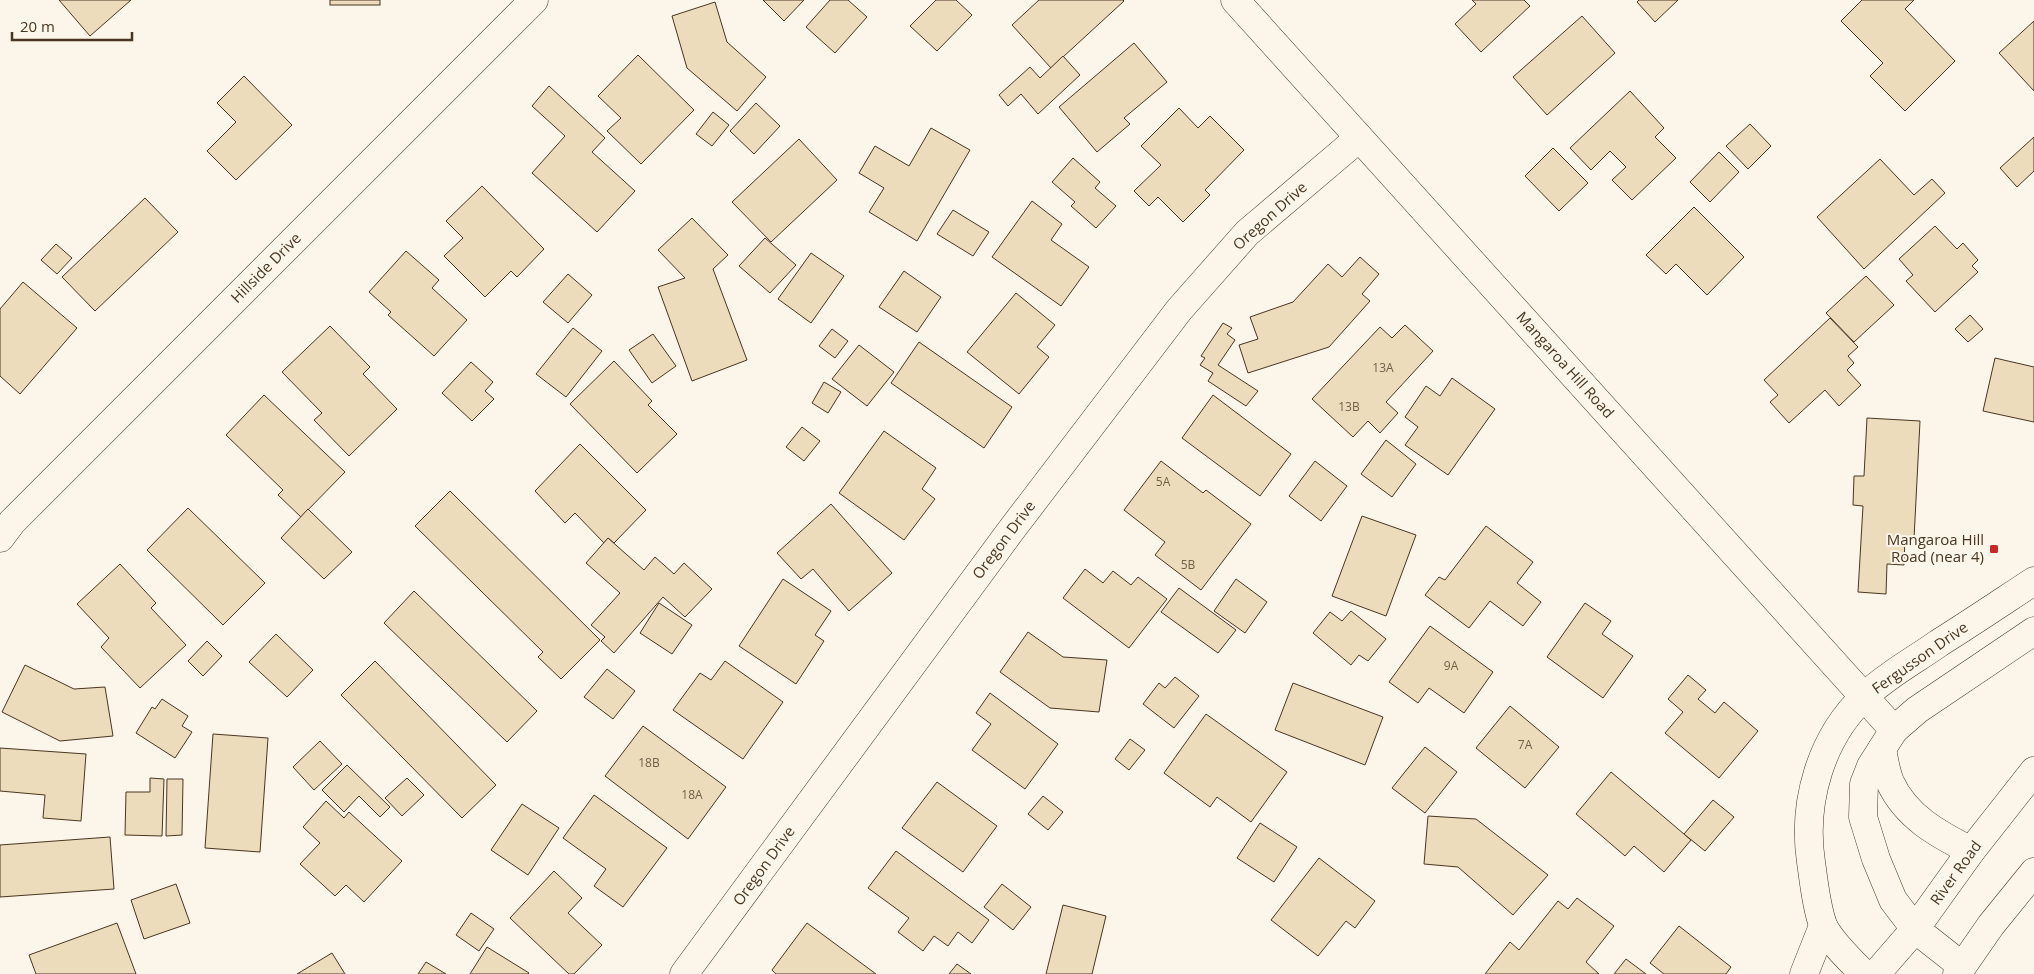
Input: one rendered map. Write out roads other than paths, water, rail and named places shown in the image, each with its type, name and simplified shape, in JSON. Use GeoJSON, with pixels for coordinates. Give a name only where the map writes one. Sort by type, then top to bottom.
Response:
{"type":"FeatureCollection","features":[{"type":"Feature","properties":{"kind":"main road","name":"Hillside Drive"},"geometry":{"type":"LineString","coordinates":[[0,538],[12,522],[534,0]]}},
{"type":"Feature","properties":{"kind":"main road","name":"Mangaroa Hill Road"},"geometry":{"type":"LineString","coordinates":[[1235,0],[1865,696],[1888,739]]}},
{"type":"Feature","properties":{"kind":"main road","name":"Oregon Drive"},"geometry":{"type":"LineString","coordinates":[[684,974],[1008,532],[1179,310],[1247,233],[1359,138]]}},
{"type":"Feature","properties":{"kind":"main road","name":"Fergusson Drive"},"geometry":{"type":"LineString","coordinates":[[1864,974],[1847,957],[1824,926],[1808,845],[1816,775],[1826,749],[1845,718],[1865,696],[1892,675],[2034,581]]}},
{"type":"Feature","properties":{"kind":"main road"},"geometry":{"type":"LineString","coordinates":[[2034,631],[1917,710],[1888,739],[1871,766],[1864,784],[1863,817],[1876,858],[1893,900],[1915,929],[1959,970],[2034,872]]}},
{"type":"Feature","properties":{"kind":"main road"},"geometry":{"type":"LineString","coordinates":[[1888,739],[1890,781],[1904,807],[1928,827],[1971,851]]}},
{"type":"Feature","properties":{"kind":"main road","name":"River Road"},"geometry":{"type":"LineString","coordinates":[[1876,974],[1915,929],[1971,851],[2034,771]]}},
{"type":"Feature","properties":{"kind":"main road"},"geometry":{"type":"LineString","coordinates":[[1804,974],[1824,926]]}},
{"type":"Feature","properties":{"kind":"place","name":"Mangaroa Hill Road (near 4)"},"geometry":{"type":"Point","coordinates":[1994,549]}}]}
